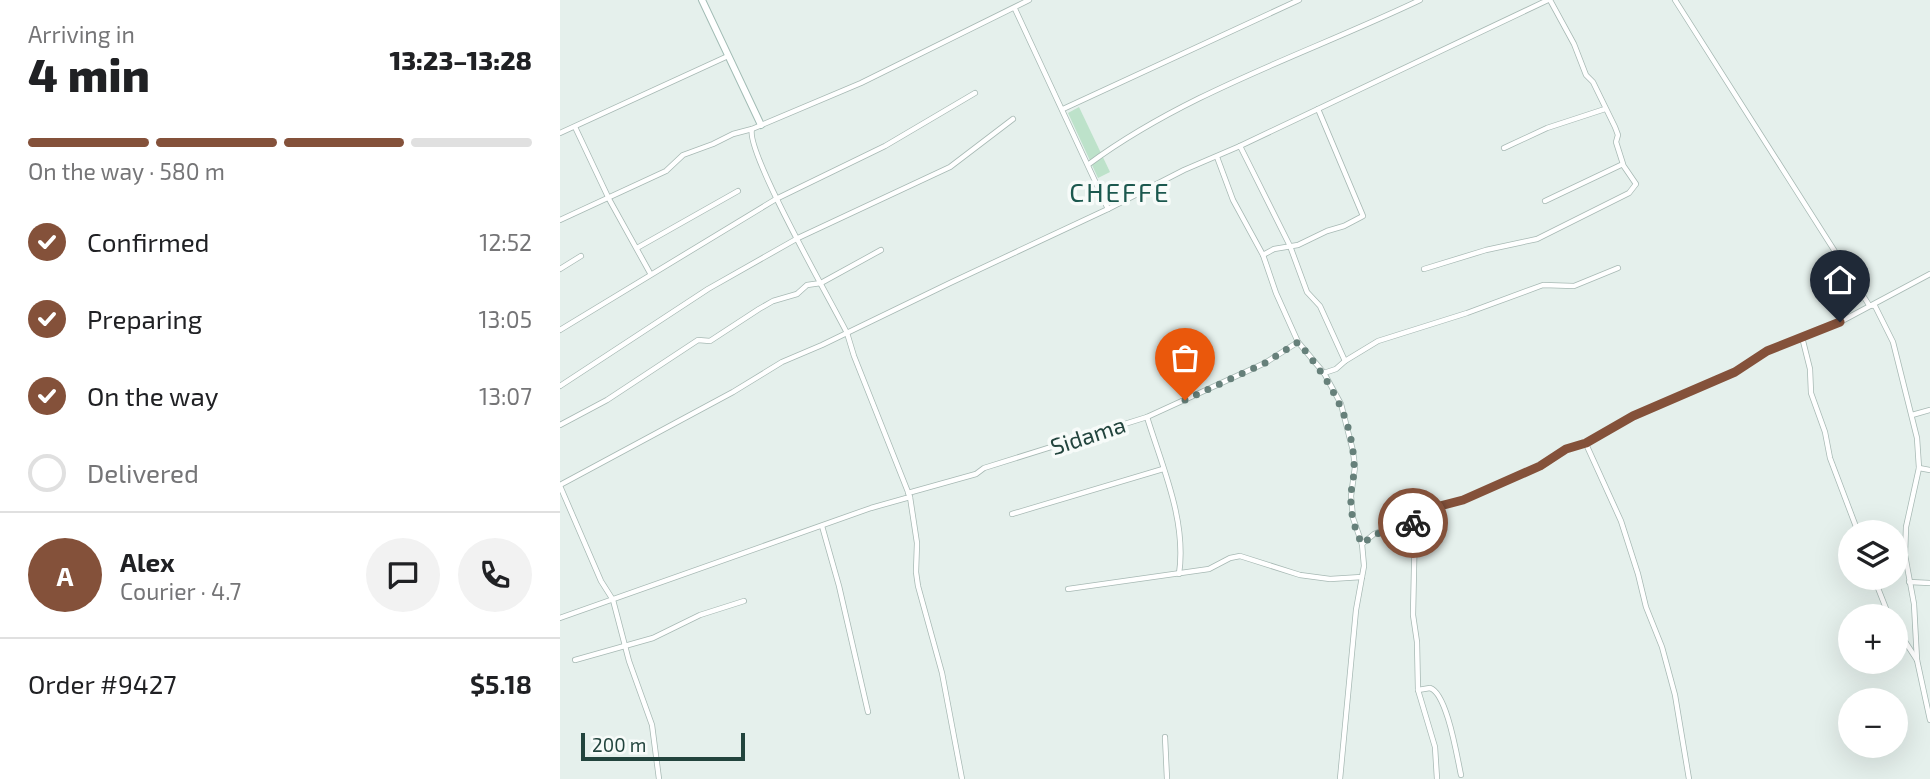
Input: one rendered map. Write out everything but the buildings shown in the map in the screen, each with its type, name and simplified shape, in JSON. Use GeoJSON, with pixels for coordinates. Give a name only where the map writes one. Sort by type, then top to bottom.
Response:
{"type":"FeatureCollection","features":[{"type":"Feature","properties":{"kind":"street"},"geometry":{"type":"LineString","coordinates":[[702,0],[761,125]]}},
{"type":"Feature","properties":{"kind":"street"},"geometry":{"type":"LineString","coordinates":[[560,220],[666,171],[683,155],[861,83],[1029,0]]}},
{"type":"Feature","properties":{"kind":"street"},"geometry":{"type":"LineString","coordinates":[[1063,109],[1299,0]]}},
{"type":"Feature","properties":{"kind":"street"},"geometry":{"type":"LineString","coordinates":[[1089,164],[1111,148],[1171,114],[1255,72],[1336,39],[1420,0]]}},
{"type":"Feature","properties":{"kind":"street"},"geometry":{"type":"LineString","coordinates":[[659,779],[652,725],[626,647],[614,600],[601,581],[590,550],[560,486],[733,392],[782,362],[1549,0],[1574,44],[1586,75],[1593,82],[1618,135],[1616,142],[1623,164],[1636,184],[1629,193],[1537,239],[1486,250],[1424,269]]}},
{"type":"Feature","properties":{"kind":"street"},"geometry":{"type":"LineString","coordinates":[[1675,0],[1869,305],[1875,306],[1893,342],[1917,438],[1919,468],[1906,527],[1905,555],[1915,615],[1917,660],[1930,720]]}},
{"type":"Feature","properties":{"kind":"street"},"geometry":{"type":"LineString","coordinates":[[1015,9],[1108,209]]}},
{"type":"Feature","properties":{"kind":"street"},"geometry":{"type":"LineString","coordinates":[[560,133],[728,56]]}},
{"type":"Feature","properties":{"kind":"street"},"geometry":{"type":"LineString","coordinates":[[560,330],[776,199],[885,146],[975,93]]}},
{"type":"Feature","properties":{"kind":"street"},"geometry":{"type":"LineString","coordinates":[[1263,255],[1344,226],[1363,216],[1318,109]]}},
{"type":"Feature","properties":{"kind":"street"},"geometry":{"type":"LineString","coordinates":[[1504,148],[1547,128],[1605,109]]}},
{"type":"Feature","properties":{"kind":"street"},"geometry":{"type":"LineString","coordinates":[[560,386],[708,289],[798,238],[950,167],[1013,119]]}},
{"type":"Feature","properties":{"kind":"street"},"geometry":{"type":"LineString","coordinates":[[575,127],[609,199],[650,273]]}},
{"type":"Feature","properties":{"kind":"street"},"geometry":{"type":"LineString","coordinates":[[752,129],[750,135],[756,155],[776,199],[847,333],[909,495],[918,543],[918,586],[942,673],[962,779]]}},
{"type":"Feature","properties":{"kind":"street"},"geometry":{"type":"LineString","coordinates":[[1240,146],[1290,246],[1307,292],[1320,306],[1345,361]]}},
{"type":"Feature","properties":{"kind":"street"},"geometry":{"type":"LineString","coordinates":[[1217,156],[1233,200],[1263,255],[1276,293],[1298,342],[1324,373],[1341,404],[1353,450],[1355,467],[1351,496],[1357,533],[1362,544],[1362,577],[1356,610],[1340,779]]}},
{"type":"Feature","properties":{"kind":"street"},"geometry":{"type":"LineString","coordinates":[[1545,201],[1623,164]]}},
{"type":"Feature","properties":{"kind":"street"},"geometry":{"type":"LineString","coordinates":[[637,248],[738,191]]}},
{"type":"Feature","properties":{"kind":"street"},"geometry":{"type":"LineString","coordinates":[[560,425],[607,400],[698,340],[710,341],[766,305],[797,294],[807,285],[821,283],[881,250]]}},
{"type":"Feature","properties":{"kind":"street"},"geometry":{"type":"LineString","coordinates":[[560,269],[581,256]]}},
{"type":"Feature","properties":{"kind":"street"},"geometry":{"type":"LineString","coordinates":[[1324,373],[1336,369],[1378,341],[1543,285],[1574,286],[1618,268]]}},
{"type":"Feature","properties":{"kind":"street"},"geometry":{"type":"LineString","coordinates":[[1362,544],[1374,534],[1386,529],[1415,523],[1432,508],[1463,500],[1540,466],[1566,449],[1586,443],[1633,416],[1729,375],[1767,351],[1840,322],[1930,274]]}},
{"type":"Feature","properties":{"kind":"street"},"geometry":{"type":"LineString","coordinates":[[1802,337],[1810,369],[1811,393],[1825,432],[1830,458],[1853,520]]}},
{"type":"Feature","properties":{"kind":"street","name":"Sidama"},"geometry":{"type":"LineString","coordinates":[[560,618],[871,508],[976,474],[984,468],[1147,417],[1265,363],[1298,342]]}},
{"type":"Feature","properties":{"kind":"street"},"geometry":{"type":"LineString","coordinates":[[1912,415],[1930,410]]}},
{"type":"Feature","properties":{"kind":"street"},"geometry":{"type":"LineString","coordinates":[[1147,417],[1169,487],[1182,553],[1180,573]]}},
{"type":"Feature","properties":{"kind":"street"},"geometry":{"type":"LineString","coordinates":[[1586,443],[1621,521],[1646,607],[1662,647],[1675,695],[1689,779]]}},
{"type":"Feature","properties":{"kind":"street"},"geometry":{"type":"LineString","coordinates":[[1919,468],[1930,470]]}},
{"type":"Feature","properties":{"kind":"street"},"geometry":{"type":"LineString","coordinates":[[1012,514],[1163,469]]}},
{"type":"Feature","properties":{"kind":"street"},"geometry":{"type":"LineString","coordinates":[[1415,523],[1413,615],[1418,642],[1418,690],[1435,747],[1437,779]]}},
{"type":"Feature","properties":{"kind":"street"},"geometry":{"type":"LineString","coordinates":[[822,526],[868,712]]}},
{"type":"Feature","properties":{"kind":"street"},"geometry":{"type":"LineString","coordinates":[[1068,589],[1209,569],[1240,556],[1300,575],[1330,579],[1362,577]]}},
{"type":"Feature","properties":{"kind":"street"},"geometry":{"type":"LineString","coordinates":[[1909,582],[1930,583]]}},
{"type":"Feature","properties":{"kind":"street"},"geometry":{"type":"LineString","coordinates":[[575,660],[653,638],[700,615],[744,601]]}},
{"type":"Feature","properties":{"kind":"street"},"geometry":{"type":"LineString","coordinates":[[1908,646],[1917,660]]}},
{"type":"Feature","properties":{"kind":"street"},"geometry":{"type":"LineString","coordinates":[[1418,690],[1430,688],[1438,694],[1450,725],[1461,775]]}},
{"type":"Feature","properties":{"kind":"street"},"geometry":{"type":"LineString","coordinates":[[1164,737],[1167,779]]}},
{"type":"Feature","properties":{"kind":"green space"},"geometry":{"type":"Polygon","coordinates":[[[1079,107],[1110,172],[1098,178],[1068,113],[1079,107]]]}},
{"type":"Feature","properties":{"kind":"way so far"},"geometry":{"type":"LineString","coordinates":[[1185,400],[1265,363],[1298,342],[1324,373],[1341,404],[1353,450],[1353,517],[1362,544],[1374,534],[1386,529],[1413,523]]}},
{"type":"Feature","properties":{"kind":"district","name":"CHEFFE"},"geometry":{"type":"Point","coordinates":[1120,193]}},
{"type":"Feature","properties":{"kind":"route"},"geometry":{"type":"LineString","coordinates":[[1413,523],[1432,508],[1463,500],[1540,466],[1566,449],[1586,443],[1633,416],[1735,372],[1767,351],[1840,322]]}}]}
